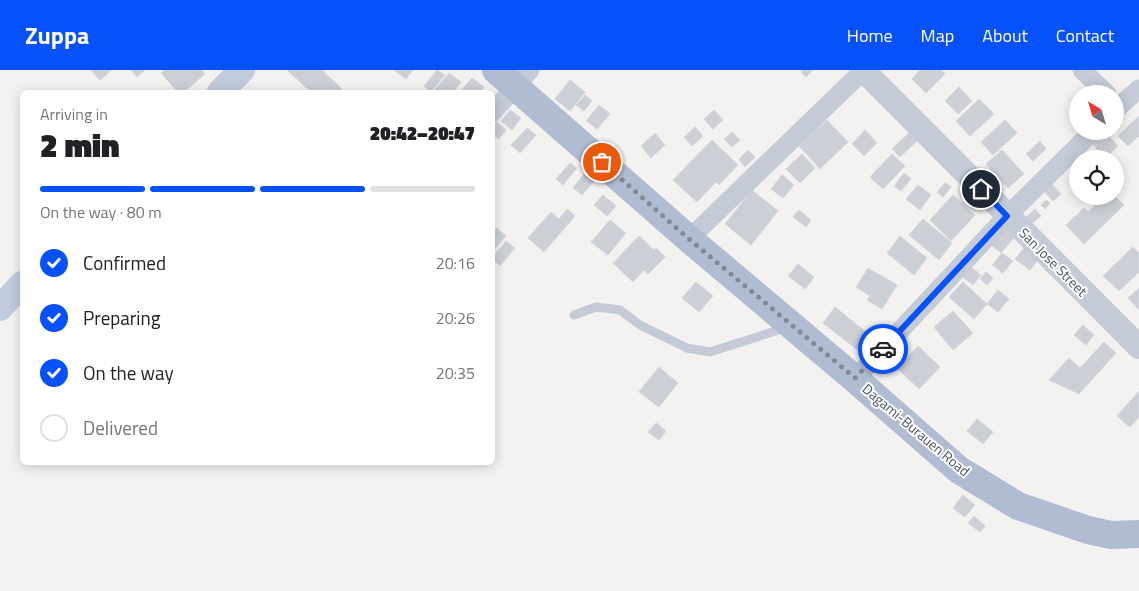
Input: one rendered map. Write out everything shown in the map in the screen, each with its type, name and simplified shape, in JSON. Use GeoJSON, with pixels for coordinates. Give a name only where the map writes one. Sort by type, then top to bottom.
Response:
{"type":"FeatureCollection","features":[{"type":"Feature","properties":{"kind":"main road","name":"Dagami-Burauen Road"},"geometry":{"type":"LineString","coordinates":[[514,75],[689,239],[855,378],[959,470],[1018,506],[1096,531],[1111,534],[1139,534]]}},
{"type":"Feature","properties":{"kind":"main road"},"geometry":{"type":"LineString","coordinates":[[0,308],[20,286]]}},
{"type":"Feature","properties":{"kind":"street"},"geometry":{"type":"LineString","coordinates":[[689,239],[863,70]]}},
{"type":"Feature","properties":{"kind":"street","name":"San Jose Street"},"geometry":{"type":"LineString","coordinates":[[863,70],[1139,346]]}},
{"type":"Feature","properties":{"kind":"street"},"geometry":{"type":"LineString","coordinates":[[1082,70],[1097,85]]}},
{"type":"Feature","properties":{"kind":"street"},"geometry":{"type":"LineString","coordinates":[[495,108],[514,75]]}},
{"type":"Feature","properties":{"kind":"street"},"geometry":{"type":"LineString","coordinates":[[1124,97],[1139,89]]}},
{"type":"Feature","properties":{"kind":"street"},"geometry":{"type":"LineString","coordinates":[[855,378],[1007,216],[1084,140]]}},
{"type":"Feature","properties":{"kind":"lane"},"geometry":{"type":"LineString","coordinates":[[574,315],[596,307],[620,310],[640,325],[687,348],[710,352],[792,326]]}},
{"type":"Feature","properties":{"kind":"building"},"geometry":{"type":"Polygon","coordinates":[[[91,70],[112,70],[100,80],[91,70]]]}},
{"type":"Feature","properties":{"kind":"building"},"geometry":{"type":"Polygon","coordinates":[[[131,70],[145,70],[137,77],[131,70]]]}},
{"type":"Feature","properties":{"kind":"building"},"geometry":{"type":"Polygon","coordinates":[[[165,70],[202,70],[205,74],[186,90],[176,90],[161,73],[165,70]]]}},
{"type":"Feature","properties":{"kind":"building"},"geometry":{"type":"Polygon","coordinates":[[[287,70],[322,70],[343,90],[309,90],[287,70]]]}},
{"type":"Feature","properties":{"kind":"building"},"geometry":{"type":"Polygon","coordinates":[[[394,70],[413,70],[406,79],[394,70]]]}},
{"type":"Feature","properties":{"kind":"building"},"geometry":{"type":"Polygon","coordinates":[[[437,70],[445,75],[433,90],[429,90],[424,86],[437,70]]]}},
{"type":"Feature","properties":{"kind":"building"},"geometry":{"type":"Polygon","coordinates":[[[803,70],[813,70],[806,77],[801,72],[803,70]]]}},
{"type":"Feature","properties":{"kind":"building"},"geometry":{"type":"Polygon","coordinates":[[[920,70],[941,70],[945,74],[926,93],[912,79],[920,70]]]}},
{"type":"Feature","properties":{"kind":"building"},"geometry":{"type":"Polygon","coordinates":[[[449,73],[461,82],[455,90],[435,90],[449,73]]]}},
{"type":"Feature","properties":{"kind":"building"},"geometry":{"type":"Polygon","coordinates":[[[472,78],[484,87],[482,90],[462,90],[472,78]]]}},
{"type":"Feature","properties":{"kind":"building"},"geometry":{"type":"Polygon","coordinates":[[[570,80],[585,92],[570,111],[555,99],[570,80]]]}},
{"type":"Feature","properties":{"kind":"building"},"geometry":{"type":"Polygon","coordinates":[[[959,87],[972,101],[958,114],[945,101],[959,87]]]}},
{"type":"Feature","properties":{"kind":"building"},"geometry":{"type":"Polygon","coordinates":[[[585,95],[592,101],[584,111],[576,105],[585,95]]]}},
{"type":"Feature","properties":{"kind":"building"},"geometry":{"type":"Polygon","coordinates":[[[979,99],[994,114],[970,136],[956,121],[979,99]]]}},
{"type":"Feature","properties":{"kind":"building"},"geometry":{"type":"Polygon","coordinates":[[[599,105],[610,114],[597,129],[586,121],[599,105]]]}},
{"type":"Feature","properties":{"kind":"building"},"geometry":{"type":"Polygon","coordinates":[[[510,110],[521,118],[512,130],[501,121],[510,110]]]}},
{"type":"Feature","properties":{"kind":"building"},"geometry":{"type":"Polygon","coordinates":[[[714,110],[723,120],[713,129],[704,119],[714,110]]]}},
{"type":"Feature","properties":{"kind":"building"},"geometry":{"type":"Polygon","coordinates":[[[1139,116],[1139,136],[1128,146],[1122,140],[1124,140],[1124,130],[1139,116]]]}},
{"type":"Feature","properties":{"kind":"building"},"geometry":{"type":"Polygon","coordinates":[[[827,120],[848,142],[820,169],[799,146],[827,120]]]}},
{"type":"Feature","properties":{"kind":"building"},"geometry":{"type":"Polygon","coordinates":[[[1005,120],[1017,133],[993,155],[981,142],[1005,120]]]}},
{"type":"Feature","properties":{"kind":"building"},"geometry":{"type":"Polygon","coordinates":[[[497,122],[506,130],[499,139],[495,137],[495,124],[497,122]]]}},
{"type":"Feature","properties":{"kind":"building"},"geometry":{"type":"Polygon","coordinates":[[[695,127],[703,136],[692,146],[684,137],[695,127]]]}},
{"type":"Feature","properties":{"kind":"building"},"geometry":{"type":"Polygon","coordinates":[[[527,128],[536,135],[520,153],[511,145],[527,128]]]}},
{"type":"Feature","properties":{"kind":"building"},"geometry":{"type":"Polygon","coordinates":[[[865,130],[877,143],[864,156],[852,144],[865,130]]]}},
{"type":"Feature","properties":{"kind":"building"},"geometry":{"type":"Polygon","coordinates":[[[911,131],[919,139],[900,157],[892,149],[911,131]]]}},
{"type":"Feature","properties":{"kind":"building"},"geometry":{"type":"Polygon","coordinates":[[[732,132],[740,140],[732,147],[724,139],[732,132]]]}},
{"type":"Feature","properties":{"kind":"building"},"geometry":{"type":"Polygon","coordinates":[[[655,133],[665,145],[651,158],[641,146],[655,133]]]}},
{"type":"Feature","properties":{"kind":"building"},"geometry":{"type":"Polygon","coordinates":[[[712,140],[738,165],[719,185],[716,182],[697,202],[673,180],[712,140]]]}},
{"type":"Feature","properties":{"kind":"building"},"geometry":{"type":"Polygon","coordinates":[[[1113,140],[1118,146],[1114,150],[1098,150],[1090,141],[1113,140]]]}},
{"type":"Feature","properties":{"kind":"building"},"geometry":{"type":"Polygon","coordinates":[[[1040,141],[1046,149],[1033,161],[1026,154],[1040,141]]]}},
{"type":"Feature","properties":{"kind":"building"},"geometry":{"type":"Polygon","coordinates":[[[748,150],[755,157],[745,167],[739,159],[748,150]]]}},
{"type":"Feature","properties":{"kind":"building"},"geometry":{"type":"Polygon","coordinates":[[[1002,150],[1024,174],[1008,188],[986,164],[1002,150]]]}},
{"type":"Feature","properties":{"kind":"building"},"geometry":{"type":"Polygon","coordinates":[[[802,154],[815,168],[800,183],[786,169],[802,154]]]}},
{"type":"Feature","properties":{"kind":"building"},"geometry":{"type":"Polygon","coordinates":[[[892,154],[905,166],[883,189],[870,177],[892,154]]]}},
{"type":"Feature","properties":{"kind":"building"},"geometry":{"type":"Polygon","coordinates":[[[570,163],[577,168],[563,185],[556,179],[570,163]]]}},
{"type":"Feature","properties":{"kind":"building"},"geometry":{"type":"Polygon","coordinates":[[[904,173],[911,179],[901,191],[894,186],[904,173]]]}},
{"type":"Feature","properties":{"kind":"building"},"geometry":{"type":"Polygon","coordinates":[[[584,174],[594,181],[582,195],[573,188],[584,174]]]}},
{"type":"Feature","properties":{"kind":"building"},"geometry":{"type":"Polygon","coordinates":[[[782,175],[794,185],[783,198],[771,189],[782,175]]]}},
{"type":"Feature","properties":{"kind":"building"},"geometry":{"type":"Polygon","coordinates":[[[945,183],[951,187],[943,197],[937,192],[945,183]]]}},
{"type":"Feature","properties":{"kind":"building"},"geometry":{"type":"Polygon","coordinates":[[[1051,183],[1061,194],[1053,201],[1043,190],[1051,183]]]}},
{"type":"Feature","properties":{"kind":"building"},"geometry":{"type":"Polygon","coordinates":[[[918,185],[931,195],[920,210],[906,199],[918,185]]]}},
{"type":"Feature","properties":{"kind":"building"},"geometry":{"type":"Polygon","coordinates":[[[752,190],[778,211],[751,245],[725,224],[752,190]]]}},
{"type":"Feature","properties":{"kind":"building"},"geometry":{"type":"Polygon","coordinates":[[[603,195],[616,206],[607,216],[594,205],[603,195]]]}},
{"type":"Feature","properties":{"kind":"building"},"geometry":{"type":"Polygon","coordinates":[[[953,195],[975,215],[951,241],[930,220],[953,195]]]}},
{"type":"Feature","properties":{"kind":"building"},"geometry":{"type":"Polygon","coordinates":[[[1046,200],[1050,203],[1045,209],[1041,205],[1046,200]]]}},
{"type":"Feature","properties":{"kind":"building"},"geometry":{"type":"Polygon","coordinates":[[[1095,205],[1124,205],[1084,244],[1066,225],[1084,208],[1088,212],[1095,205]]]}},
{"type":"Feature","properties":{"kind":"building"},"geometry":{"type":"Polygon","coordinates":[[[567,209],[575,216],[544,252],[528,238],[551,212],[559,219],[567,209]]]}},
{"type":"Feature","properties":{"kind":"building"},"geometry":{"type":"Polygon","coordinates":[[[1035,209],[1041,216],[1031,224],[1025,218],[1035,209]]]}},
{"type":"Feature","properties":{"kind":"building"},"geometry":{"type":"Polygon","coordinates":[[[799,210],[811,220],[806,227],[793,217],[799,210]]]}},
{"type":"Feature","properties":{"kind":"building"},"geometry":{"type":"Polygon","coordinates":[[[923,219],[952,243],[939,260],[909,235],[923,219]]]}},
{"type":"Feature","properties":{"kind":"building"},"geometry":{"type":"Polygon","coordinates":[[[610,220],[626,233],[608,255],[591,242],[610,220]]]}},
{"type":"Feature","properties":{"kind":"building"},"geometry":{"type":"Polygon","coordinates":[[[1002,223],[1017,234],[1001,253],[987,241],[1002,223]]]}},
{"type":"Feature","properties":{"kind":"building"},"geometry":{"type":"Polygon","coordinates":[[[497,228],[506,236],[495,249],[495,230],[497,228]]]}},
{"type":"Feature","properties":{"kind":"building"},"geometry":{"type":"Polygon","coordinates":[[[639,236],[665,257],[648,274],[644,270],[633,282],[613,263],[639,236]]]}},
{"type":"Feature","properties":{"kind":"building"},"geometry":{"type":"Polygon","coordinates":[[[900,236],[927,258],[914,275],[887,253],[900,236]]]}},
{"type":"Feature","properties":{"kind":"building"},"geometry":{"type":"Polygon","coordinates":[[[506,241],[515,248],[500,266],[495,261],[495,254],[506,241]]]}},
{"type":"Feature","properties":{"kind":"building"},"geometry":{"type":"Polygon","coordinates":[[[1133,247],[1139,253],[1139,272],[1119,291],[1103,276],[1133,247]]]}},
{"type":"Feature","properties":{"kind":"building"},"geometry":{"type":"Polygon","coordinates":[[[1024,248],[1038,260],[1030,270],[1015,259],[1024,248]]]}},
{"type":"Feature","properties":{"kind":"building"},"geometry":{"type":"Polygon","coordinates":[[[1002,253],[1013,261],[1003,273],[992,265],[1002,253]]]}},
{"type":"Feature","properties":{"kind":"building"},"geometry":{"type":"Polygon","coordinates":[[[798,264],[814,277],[805,289],[788,276],[798,264]]]}},
{"type":"Feature","properties":{"kind":"building"},"geometry":{"type":"Polygon","coordinates":[[[971,267],[981,275],[973,285],[963,277],[971,267]]]}},
{"type":"Feature","properties":{"kind":"building"},"geometry":{"type":"Polygon","coordinates":[[[868,268],[897,285],[882,309],[867,300],[870,296],[856,287],[868,268]]]}},
{"type":"Feature","properties":{"kind":"building"},"geometry":{"type":"Polygon","coordinates":[[[986,272],[993,278],[987,285],[980,279],[986,272]]]}},
{"type":"Feature","properties":{"kind":"building"},"geometry":{"type":"Polygon","coordinates":[[[696,282],[713,296],[699,312],[682,298],[696,282]]]}},
{"type":"Feature","properties":{"kind":"building"},"geometry":{"type":"Polygon","coordinates":[[[963,282],[987,304],[974,319],[949,297],[963,282]]]}},
{"type":"Feature","properties":{"kind":"building"},"geometry":{"type":"Polygon","coordinates":[[[1139,288],[1139,310],[1128,298],[1139,288]]]}},
{"type":"Feature","properties":{"kind":"building"},"geometry":{"type":"Polygon","coordinates":[[[998,290],[1009,299],[998,312],[987,304],[998,290]]]}},
{"type":"Feature","properties":{"kind":"building"},"geometry":{"type":"Polygon","coordinates":[[[835,307],[872,337],[860,352],[823,323],[835,307]]]}},
{"type":"Feature","properties":{"kind":"building"},"geometry":{"type":"Polygon","coordinates":[[[953,311],[973,333],[953,350],[934,327],[953,311]]]}},
{"type":"Feature","properties":{"kind":"building"},"geometry":{"type":"Polygon","coordinates":[[[1083,325],[1094,335],[1086,345],[1074,335],[1083,325]]]}},
{"type":"Feature","properties":{"kind":"building"},"geometry":{"type":"Polygon","coordinates":[[[1104,342],[1116,353],[1079,394],[1049,380],[1069,358],[1080,368],[1104,342]]]}},
{"type":"Feature","properties":{"kind":"building"},"geometry":{"type":"Polygon","coordinates":[[[918,346],[940,367],[919,389],[897,368],[918,346]]]}},
{"type":"Feature","properties":{"kind":"building"},"geometry":{"type":"Polygon","coordinates":[[[659,367],[678,383],[659,407],[639,392],[659,367]]]}},
{"type":"Feature","properties":{"kind":"building"},"geometry":{"type":"Polygon","coordinates":[[[1139,391],[1139,417],[1130,427],[1117,416],[1139,391]]]}},
{"type":"Feature","properties":{"kind":"building"},"geometry":{"type":"Polygon","coordinates":[[[977,419],[993,432],[983,444],[967,431],[977,419]]]}},
{"type":"Feature","properties":{"kind":"building"},"geometry":{"type":"Polygon","coordinates":[[[656,423],[666,431],[659,440],[648,432],[656,423]]]}},
{"type":"Feature","properties":{"kind":"building"},"geometry":{"type":"Polygon","coordinates":[[[963,495],[975,505],[965,517],[953,508],[963,495]]]}},
{"type":"Feature","properties":{"kind":"building"},"geometry":{"type":"Polygon","coordinates":[[[974,516],[985,526],[980,532],[968,523],[974,516]]]}},
{"type":"Feature","properties":{"kind":"way so far"},"geometry":{"type":"LineString","coordinates":[[602,162],[689,239],[855,378],[883,349]]}},
{"type":"Feature","properties":{"kind":"route"},"geometry":{"type":"LineString","coordinates":[[883,349],[1007,216],[981,189]]}}]}
